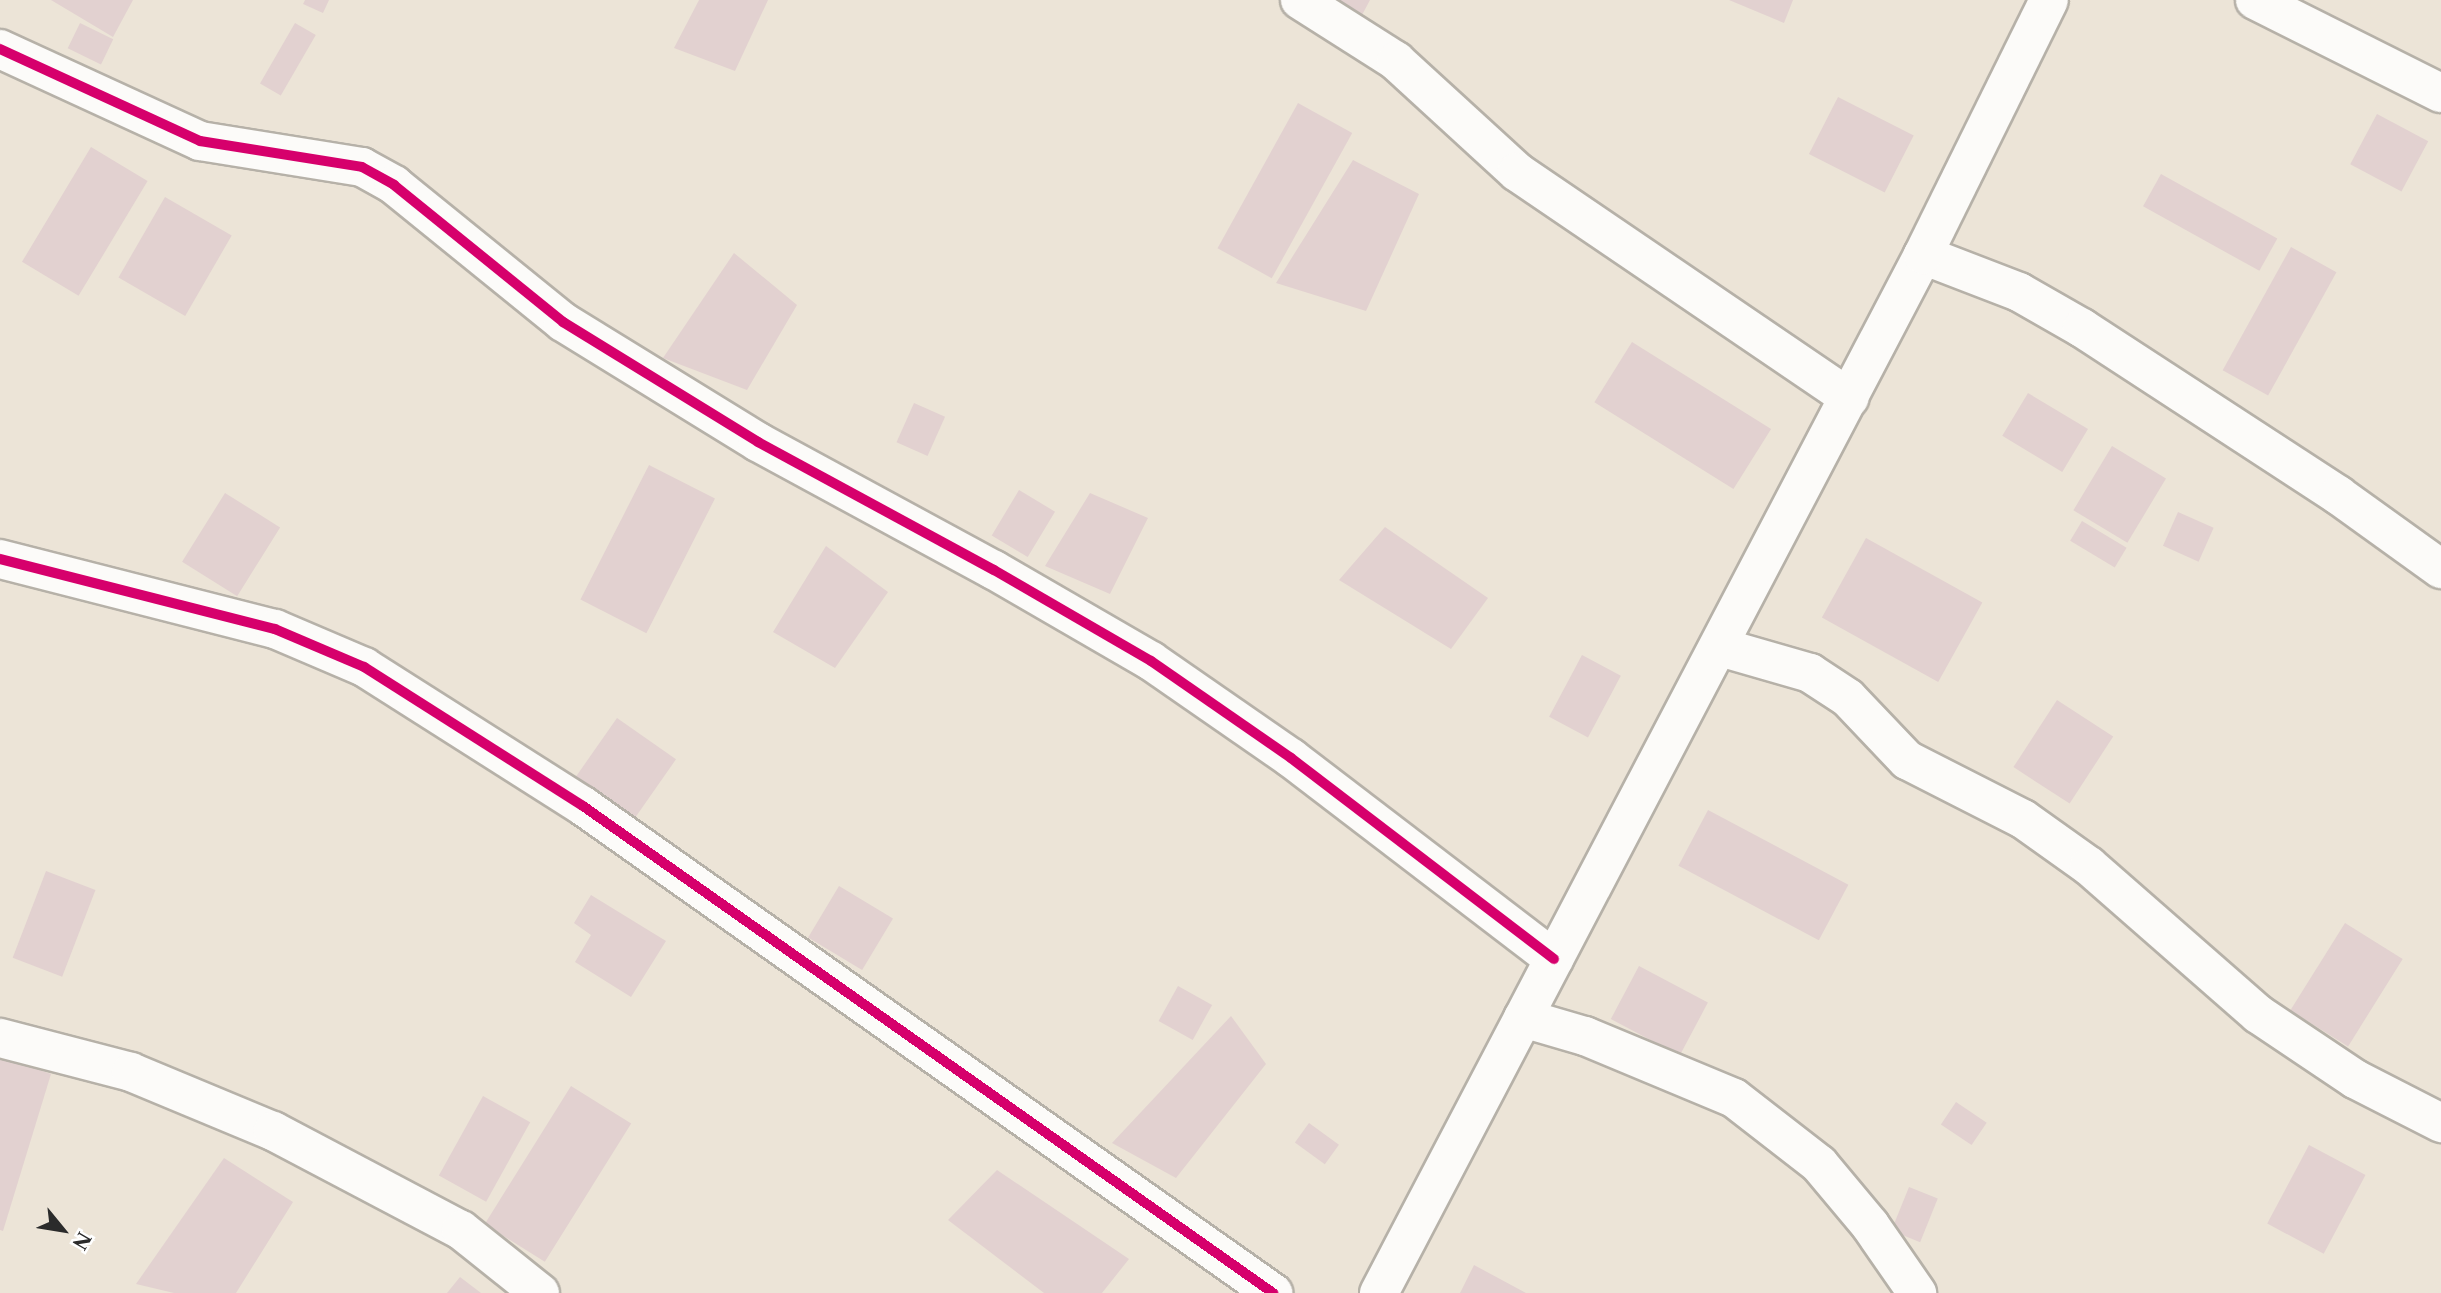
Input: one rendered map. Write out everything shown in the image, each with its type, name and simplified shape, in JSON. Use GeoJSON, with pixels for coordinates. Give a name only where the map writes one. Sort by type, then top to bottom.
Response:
{"type":"FeatureCollection","features":[{"type":"Feature","properties":{"kind":"street"},"geometry":{"type":"LineString","coordinates":[[1300,0],[1396,61],[1517,172],[1850,398]]}},
{"type":"Feature","properties":{"kind":"street"},"geometry":{"type":"LineString","coordinates":[[1379,1293],[1850,398],[2049,0]]}},
{"type":"Feature","properties":{"kind":"street"},"geometry":{"type":"LineString","coordinates":[[2255,0],[2441,93]]}},
{"type":"Feature","properties":{"kind":"street"},"geometry":{"type":"LineString","coordinates":[[0,49],[200,141],[362,167],[394,185],[563,323],[758,442],[995,570],[1151,662],[1291,758],[1554,959]]}},
{"type":"Feature","properties":{"kind":"street"},"geometry":{"type":"LineString","coordinates":[[1923,256],[2019,292],[2082,328],[2338,495],[2441,569]]}},
{"type":"Feature","properties":{"kind":"street"},"geometry":{"type":"LineString","coordinates":[[0,559],[275,629],[364,667],[410,694],[703,889],[1273,1293]]}},
{"type":"Feature","properties":{"kind":"street"},"geometry":{"type":"LineString","coordinates":[[1720,646],[1810,673],[1848,698],[1907,760],[2022,820],[2089,866],[2258,1014],[2355,1079],[2441,1123]]}},
{"type":"Feature","properties":{"kind":"street"},"geometry":{"type":"LineString","coordinates":[[1523,1018],[1585,1036],[1734,1098],[1819,1164],[1870,1225],[1917,1293]]}},
{"type":"Feature","properties":{"kind":"street"},"geometry":{"type":"LineString","coordinates":[[0,1038],[131,1072],[273,1131],[460,1230],[540,1293]]}},
{"type":"Feature","properties":{"kind":"building"},"geometry":{"type":"Polygon","coordinates":[[[51,0],[133,0],[113,37],[51,0]]]}},
{"type":"Feature","properties":{"kind":"building"},"geometry":{"type":"Polygon","coordinates":[[[305,0],[329,0],[323,13],[303,4],[305,0]]]}},
{"type":"Feature","properties":{"kind":"building"},"geometry":{"type":"Polygon","coordinates":[[[699,0],[768,0],[735,71],[674,48],[699,0]]]}},
{"type":"Feature","properties":{"kind":"building"},"geometry":{"type":"Polygon","coordinates":[[[1334,0],[1370,0],[1362,15],[1334,0]]]}},
{"type":"Feature","properties":{"kind":"building"},"geometry":{"type":"Polygon","coordinates":[[[1729,0],[1793,0],[1784,23],[1729,0]]]}},
{"type":"Feature","properties":{"kind":"building"},"geometry":{"type":"Polygon","coordinates":[[[80,23],[113,39],[101,64],[68,48],[80,23]]]}},
{"type":"Feature","properties":{"kind":"building"},"geometry":{"type":"Polygon","coordinates":[[[295,23],[316,35],[281,96],[260,84],[295,23]]]}},
{"type":"Feature","properties":{"kind":"building"},"geometry":{"type":"Polygon","coordinates":[[[1838,97],[1914,136],[1885,193],[1809,154],[1838,97]]]}},
{"type":"Feature","properties":{"kind":"building"},"geometry":{"type":"Polygon","coordinates":[[[1298,103],[1352,133],[1272,278],[1218,248],[1298,103]]]}},
{"type":"Feature","properties":{"kind":"building"},"geometry":{"type":"Polygon","coordinates":[[[2377,114],[2428,141],[2401,192],[2350,164],[2377,114]]]}},
{"type":"Feature","properties":{"kind":"building"},"geometry":{"type":"Polygon","coordinates":[[[91,147],[148,181],[79,296],[22,262],[91,147]]]}},
{"type":"Feature","properties":{"kind":"building"},"geometry":{"type":"Polygon","coordinates":[[[1353,160],[1419,194],[1366,311],[1276,283],[1353,160]]]}},
{"type":"Feature","properties":{"kind":"building"},"geometry":{"type":"Polygon","coordinates":[[[2161,174],[2277,238],[2259,271],[2143,206],[2161,174]]]}},
{"type":"Feature","properties":{"kind":"building"},"geometry":{"type":"Polygon","coordinates":[[[165,197],[232,236],[185,316],[119,278],[165,197]]]}},
{"type":"Feature","properties":{"kind":"building"},"geometry":{"type":"Polygon","coordinates":[[[2291,247],[2336,272],[2268,396],[2223,370],[2291,247]]]}},
{"type":"Feature","properties":{"kind":"building"},"geometry":{"type":"Polygon","coordinates":[[[734,253],[797,305],[747,390],[663,358],[734,253]]]}},
{"type":"Feature","properties":{"kind":"building"},"geometry":{"type":"Polygon","coordinates":[[[1632,342],[1771,429],[1733,489],[1594,402],[1632,342]]]}},
{"type":"Feature","properties":{"kind":"building"},"geometry":{"type":"Polygon","coordinates":[[[2028,393],[2088,429],[2062,472],[2002,436],[2028,393]]]}},
{"type":"Feature","properties":{"kind":"building"},"geometry":{"type":"Polygon","coordinates":[[[914,403],[945,417],[928,456],[897,442],[914,403]]]}},
{"type":"Feature","properties":{"kind":"building"},"geometry":{"type":"Polygon","coordinates":[[[2112,446],[2166,478],[2127,543],[2073,510],[2112,446]]]}},
{"type":"Feature","properties":{"kind":"building"},"geometry":{"type":"Polygon","coordinates":[[[649,465],[715,499],[646,633],[580,600],[649,465]]]}},
{"type":"Feature","properties":{"kind":"building"},"geometry":{"type":"Polygon","coordinates":[[[1019,490],[1055,512],[1028,557],[992,535],[1019,490]]]}},
{"type":"Feature","properties":{"kind":"building"},"geometry":{"type":"Polygon","coordinates":[[[225,493],[280,527],[237,596],[182,562],[225,493]]]}},
{"type":"Feature","properties":{"kind":"building"},"geometry":{"type":"Polygon","coordinates":[[[1090,493],[1148,518],[1110,594],[1045,566],[1090,493]]]}},
{"type":"Feature","properties":{"kind":"building"},"geometry":{"type":"Polygon","coordinates":[[[2178,512],[2214,528],[2199,562],[2163,546],[2178,512]]]}},
{"type":"Feature","properties":{"kind":"building"},"geometry":{"type":"Polygon","coordinates":[[[2082,521],[2127,548],[2115,567],[2070,541],[2082,521]]]}},
{"type":"Feature","properties":{"kind":"building"},"geometry":{"type":"Polygon","coordinates":[[[1385,527],[1488,598],[1451,649],[1339,580],[1385,527]]]}},
{"type":"Feature","properties":{"kind":"building"},"geometry":{"type":"Polygon","coordinates":[[[1866,538],[1982,602],[1938,682],[1822,618],[1866,538]]]}},
{"type":"Feature","properties":{"kind":"building"},"geometry":{"type":"Polygon","coordinates":[[[826,546],[888,592],[835,668],[773,632],[826,546]]]}},
{"type":"Feature","properties":{"kind":"building"},"geometry":{"type":"Polygon","coordinates":[[[1582,655],[1621,676],[1588,737],[1549,717],[1582,655]]]}},
{"type":"Feature","properties":{"kind":"building"},"geometry":{"type":"Polygon","coordinates":[[[2057,700],[2113,736],[2070,804],[2013,767],[2057,700]]]}},
{"type":"Feature","properties":{"kind":"building"},"geometry":{"type":"Polygon","coordinates":[[[617,718],[676,759],[631,824],[572,783],[617,718]]]}},
{"type":"Feature","properties":{"kind":"building"},"geometry":{"type":"Polygon","coordinates":[[[1708,810],[1848,885],[1819,940],[1678,866],[1708,810]]]}},
{"type":"Feature","properties":{"kind":"building"},"geometry":{"type":"Polygon","coordinates":[[[46,871],[95,890],[62,977],[13,958],[46,871]]]}},
{"type":"Feature","properties":{"kind":"building"},"geometry":{"type":"Polygon","coordinates":[[[839,886],[893,918],[862,970],[808,937],[839,886]]]}},
{"type":"Feature","properties":{"kind":"building"},"geometry":{"type":"Polygon","coordinates":[[[591,895],[666,941],[631,997],[575,962],[591,935],[574,923],[591,895]]]}},
{"type":"Feature","properties":{"kind":"building"},"geometry":{"type":"Polygon","coordinates":[[[2345,923],[2403,959],[2348,1046],[2290,1010],[2345,923]]]}},
{"type":"Feature","properties":{"kind":"building"},"geometry":{"type":"Polygon","coordinates":[[[1639,966],[1708,1003],[1680,1056],[1611,1019],[1639,966]]]}},
{"type":"Feature","properties":{"kind":"building"},"geometry":{"type":"Polygon","coordinates":[[[1178,986],[1212,1005],[1193,1040],[1159,1021],[1178,986]]]}},
{"type":"Feature","properties":{"kind":"building"},"geometry":{"type":"Polygon","coordinates":[[[1231,1016],[1266,1064],[1176,1178],[1112,1143],[1231,1016]]]}},
{"type":"Feature","properties":{"kind":"building"},"geometry":{"type":"Polygon","coordinates":[[[0,1056],[51,1074],[3,1231],[0,1230],[0,1056]]]}},
{"type":"Feature","properties":{"kind":"building"},"geometry":{"type":"Polygon","coordinates":[[[571,1086],[631,1124],[545,1262],[485,1224],[571,1086]]]}},
{"type":"Feature","properties":{"kind":"building"},"geometry":{"type":"Polygon","coordinates":[[[483,1096],[530,1122],[486,1202],[439,1176],[483,1096]]]}},
{"type":"Feature","properties":{"kind":"building"},"geometry":{"type":"Polygon","coordinates":[[[1956,1102],[1987,1123],[1972,1145],[1941,1124],[1956,1102]]]}},
{"type":"Feature","properties":{"kind":"building"},"geometry":{"type":"Polygon","coordinates":[[[1309,1123],[1339,1145],[1325,1164],[1295,1142],[1309,1123]]]}},
{"type":"Feature","properties":{"kind":"building"},"geometry":{"type":"Polygon","coordinates":[[[2309,1145],[2366,1175],[2324,1254],[2267,1224],[2309,1145]]]}},
{"type":"Feature","properties":{"kind":"building"},"geometry":{"type":"Polygon","coordinates":[[[224,1158],[293,1202],[236,1293],[174,1293],[136,1284],[224,1158]]]}},
{"type":"Feature","properties":{"kind":"building"},"geometry":{"type":"Polygon","coordinates":[[[997,1170],[1129,1259],[1102,1293],[1044,1293],[948,1220],[997,1170]]]}},
{"type":"Feature","properties":{"kind":"building"},"geometry":{"type":"Polygon","coordinates":[[[1909,1187],[1938,1199],[1920,1242],[1891,1231],[1909,1187]]]}},
{"type":"Feature","properties":{"kind":"building"},"geometry":{"type":"Polygon","coordinates":[[[1474,1265],[1526,1293],[1460,1293],[1474,1265]]]}},
{"type":"Feature","properties":{"kind":"building"},"geometry":{"type":"Polygon","coordinates":[[[460,1277],[481,1293],[447,1293],[460,1277]]]}},
{"type":"Feature","properties":{"kind":"cycle path"},"geometry":{"type":"LineString","coordinates":[[0,49],[200,141],[362,167],[394,185],[563,322],[758,442],[994,570],[1151,661],[1291,758],[1554,959]]}},
{"type":"Feature","properties":{"kind":"cycle path"},"geometry":{"type":"LineString","coordinates":[[0,559],[275,629],[364,667],[583,806],[1273,1293]]}}]}
